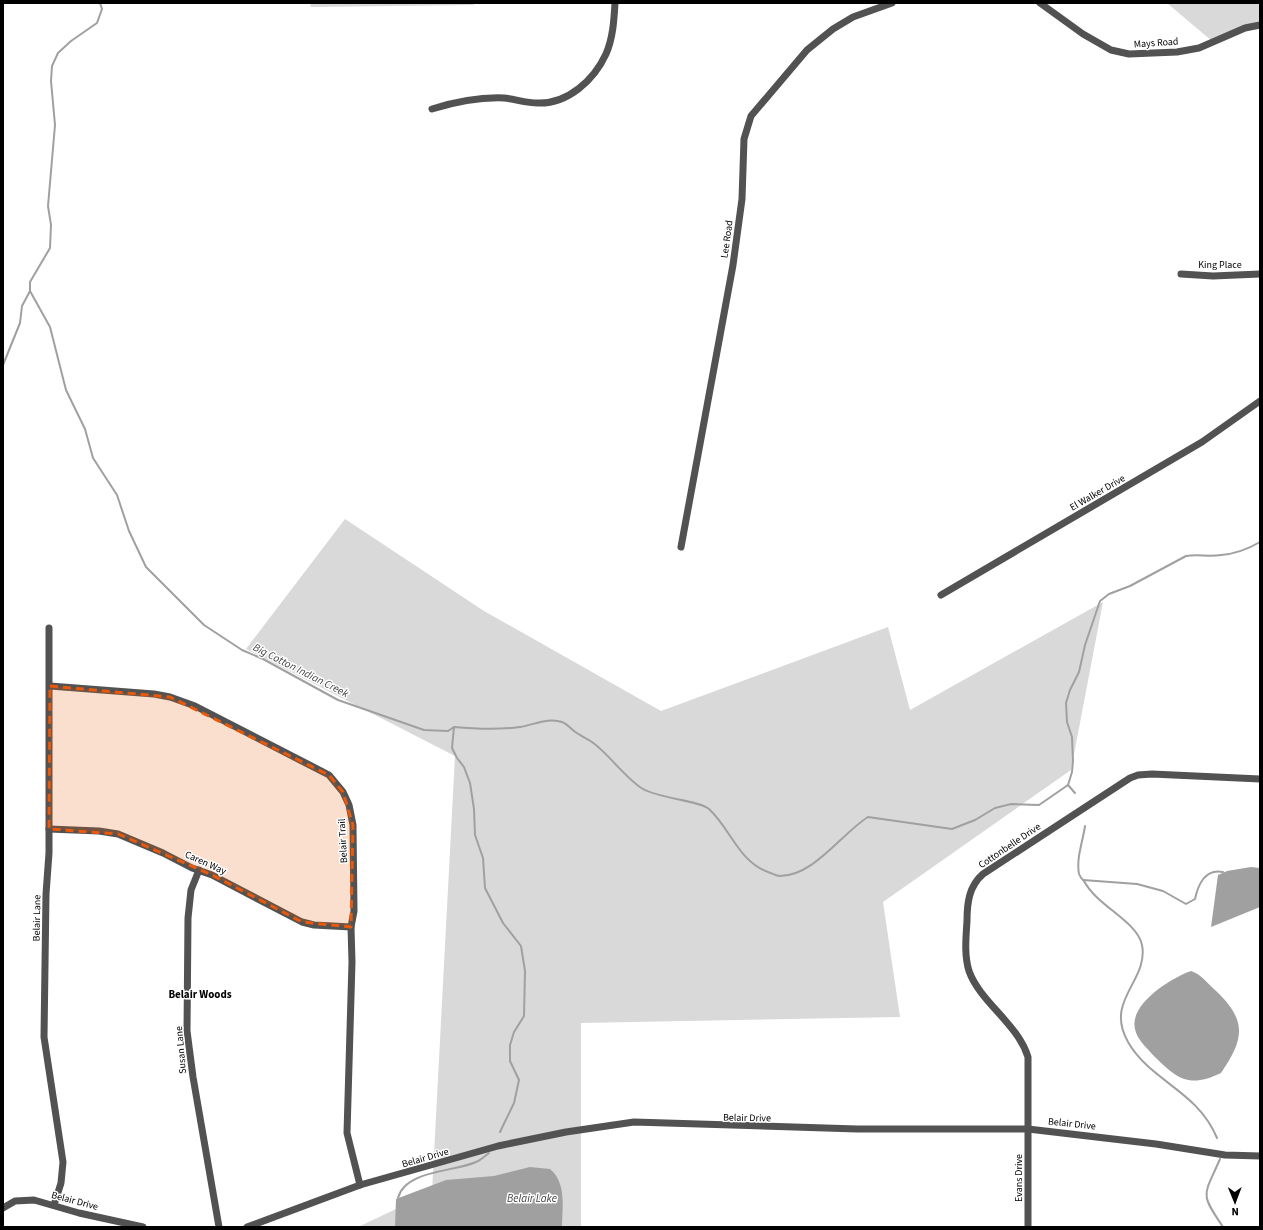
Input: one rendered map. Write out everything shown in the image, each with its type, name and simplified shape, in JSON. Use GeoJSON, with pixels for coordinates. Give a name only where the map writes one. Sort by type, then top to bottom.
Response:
{"type":"FeatureCollection","features":[{"type":"Feature","properties":{"kind":"street"},"geometry":{"type":"LineString","coordinates":[[432,109],[452,103],[504,98],[539,104],[566,97],[583,86],[606,54],[613,29],[615,3]]}},
{"type":"Feature","properties":{"kind":"street","name":"Lee Road"},"geometry":{"type":"LineString","coordinates":[[681,546],[733,264],[742,199],[744,139],[751,116],[812,46],[833,29],[853,17],[892,3]]}},
{"type":"Feature","properties":{"kind":"street","name":"Mays Road"},"geometry":{"type":"LineString","coordinates":[[1040,3],[1088,37],[1111,50],[1128,54],[1177,52],[1199,48],[1245,28],[1260,25]]}},
{"type":"Feature","properties":{"kind":"street","name":"King Place"},"geometry":{"type":"LineString","coordinates":[[1181,274],[1213,276],[1260,274]]}},
{"type":"Feature","properties":{"kind":"street","name":"El Walker Drive"},"geometry":{"type":"LineString","coordinates":[[940,596],[1202,442],[1260,401]]}},
{"type":"Feature","properties":{"kind":"street","name":"Belair Lane"},"geometry":{"type":"LineString","coordinates":[[49,628],[49,829],[44,1037],[63,1162],[61,1183],[54,1205]]}},
{"type":"Feature","properties":{"kind":"street","name":"Belair Trail"},"geometry":{"type":"LineString","coordinates":[[50,686],[154,694],[170,697],[195,706],[329,775],[343,792],[349,805],[352,824],[354,911],[351,927],[352,962],[347,1133],[360,1185]]}},
{"type":"Feature","properties":{"kind":"street","name":"Cottonbelle Drive"},"geometry":{"type":"LineString","coordinates":[[1028,1129],[1029,1064],[1027,1053],[1021,1041],[975,983],[967,965],[968,902],[975,884],[984,874],[1134,776],[1152,774],[1260,778]]}},
{"type":"Feature","properties":{"kind":"street","name":"Caren Way"},"geometry":{"type":"LineString","coordinates":[[49,829],[99,831],[118,834],[199,870],[302,922],[314,925],[351,927]]}},
{"type":"Feature","properties":{"kind":"street","name":"Susan Lane"},"geometry":{"type":"LineString","coordinates":[[199,870],[191,890],[188,918],[187,1031],[192,1077],[219,1227]]}},
{"type":"Feature","properties":{"kind":"street","name":"Belair Drive"},"geometry":{"type":"LineString","coordinates":[[247,1227],[360,1185],[498,1146],[566,1132],[634,1122],[850,1129],[1028,1129],[1140,1142],[1226,1155],[1260,1156]]}},
{"type":"Feature","properties":{"kind":"street","name":"Evans Drive"},"geometry":{"type":"LineString","coordinates":[[1028,1129],[1028,1227]]}},
{"type":"Feature","properties":{"kind":"street","name":"Belair Drive"},"geometry":{"type":"LineString","coordinates":[[3,1208],[15,1201],[34,1200],[79,1213],[143,1227]]}},
{"type":"Feature","properties":{"kind":"highlighted area"},"geometry":{"type":"Polygon","coordinates":[[[50,686],[170,697],[329,775],[343,792],[353,825],[351,927],[302,922],[212,875],[118,834],[49,829],[50,686]]]}},
{"type":"Feature","properties":{"kind":"shaded area"},"geometry":{"type":"Polygon","coordinates":[[[310,3],[475,3],[474,5],[311,7],[310,3]]]}},
{"type":"Feature","properties":{"kind":"shaded area"},"geometry":{"type":"Polygon","coordinates":[[[1167,3],[1260,3],[1260,25],[1212,41],[1167,3]]]}},
{"type":"Feature","properties":{"kind":"shaded area"},"geometry":{"type":"Polygon","coordinates":[[[345,519],[484,611],[661,711],[888,627],[910,710],[1103,602],[1071,770],[883,902],[900,1017],[581,1023],[581,1227],[358,1227],[432,1192],[455,756],[246,649],[345,519]]]}},
{"type":"Feature","properties":{"kind":"water"},"geometry":{"type":"Polygon","coordinates":[[[1251,867],[1260,868],[1260,907],[1211,927],[1218,875],[1227,871],[1251,867]]]}},
{"type":"Feature","properties":{"kind":"water"},"geometry":{"type":"Polygon","coordinates":[[[1191,971],[1201,976],[1225,1001],[1233,1011],[1239,1030],[1235,1049],[1221,1073],[1210,1078],[1200,1080],[1183,1078],[1168,1069],[1142,1043],[1135,1029],[1135,1020],[1138,1010],[1153,993],[1183,974],[1191,971]]]}},
{"type":"Feature","properties":{"kind":"water","name":"Belair Lake"},"geometry":{"type":"Polygon","coordinates":[[[530,1167],[550,1169],[559,1181],[563,1204],[562,1227],[395,1227],[396,1199],[446,1180],[494,1176],[530,1167]]]}},
{"type":"Feature","properties":{"kind":"waterway","name":"Big Cotton Indian Creek"},"geometry":{"type":"LineString","coordinates":[[100,3],[102,9],[97,23],[71,41],[58,53],[52,66],[51,81],[55,125],[48,206],[51,225],[50,248],[30,282],[30,291],[50,327],[66,390],[85,429],[93,458],[117,495],[129,531],[146,567],[204,625],[242,650],[263,659],[338,700],[424,730],[448,731],[454,727],[487,729],[512,728],[552,720],[564,723],[598,747],[630,779],[643,789],[659,795],[704,806],[709,809],[723,825],[742,853],[758,867],[778,876],[792,874],[816,862],[858,824],[868,817],[952,829],[975,820],[995,808],[1011,804],[1039,805],[1068,785],[1072,772],[1073,761],[1072,737],[1067,722],[1066,703],[1070,690],[1079,672],[1085,645],[1100,601],[1109,594],[1130,586],[1186,556],[1217,556],[1231,554],[1260,542]]}},
{"type":"Feature","properties":{"kind":"waterway"},"geometry":{"type":"LineString","coordinates":[[3,365],[20,323],[22,306],[30,291]]}},
{"type":"Feature","properties":{"kind":"waterway"},"geometry":{"type":"LineString","coordinates":[[454,727],[452,748],[464,767],[470,783],[474,809],[475,835],[483,858],[485,888],[503,923],[521,946],[525,971],[524,1016],[514,1032],[510,1045],[510,1061],[519,1080],[514,1103],[500,1132]]}},
{"type":"Feature","properties":{"kind":"waterway"},"geometry":{"type":"LineString","coordinates":[[1068,785],[1075,793]]}},
{"type":"Feature","properties":{"kind":"waterway"},"geometry":{"type":"LineString","coordinates":[[1085,826],[1079,856],[1079,875],[1098,898],[1133,928],[1139,936],[1142,945],[1142,958],[1139,969],[1124,1002],[1121,1014],[1122,1027],[1128,1042],[1138,1056],[1149,1067],[1198,1108],[1217,1138]]}},
{"type":"Feature","properties":{"kind":"waterway"},"geometry":{"type":"LineString","coordinates":[[1083,880],[1137,884],[1163,891],[1186,904],[1195,899],[1200,883],[1207,875],[1217,871],[1223,872]]}},
{"type":"Feature","properties":{"kind":"waterway"},"geometry":{"type":"LineString","coordinates":[[398,1198],[402,1189],[410,1182],[420,1177],[467,1165],[478,1161],[489,1153]]}},
{"type":"Feature","properties":{"kind":"waterway"},"geometry":{"type":"LineString","coordinates":[[1220,1159],[1210,1180],[1206,1194],[1210,1207],[1223,1227]]}},
{"type":"Feature","properties":{"kind":"district","name":"Belair Woods"},"geometry":{"type":"Point","coordinates":[200,994]}}]}
